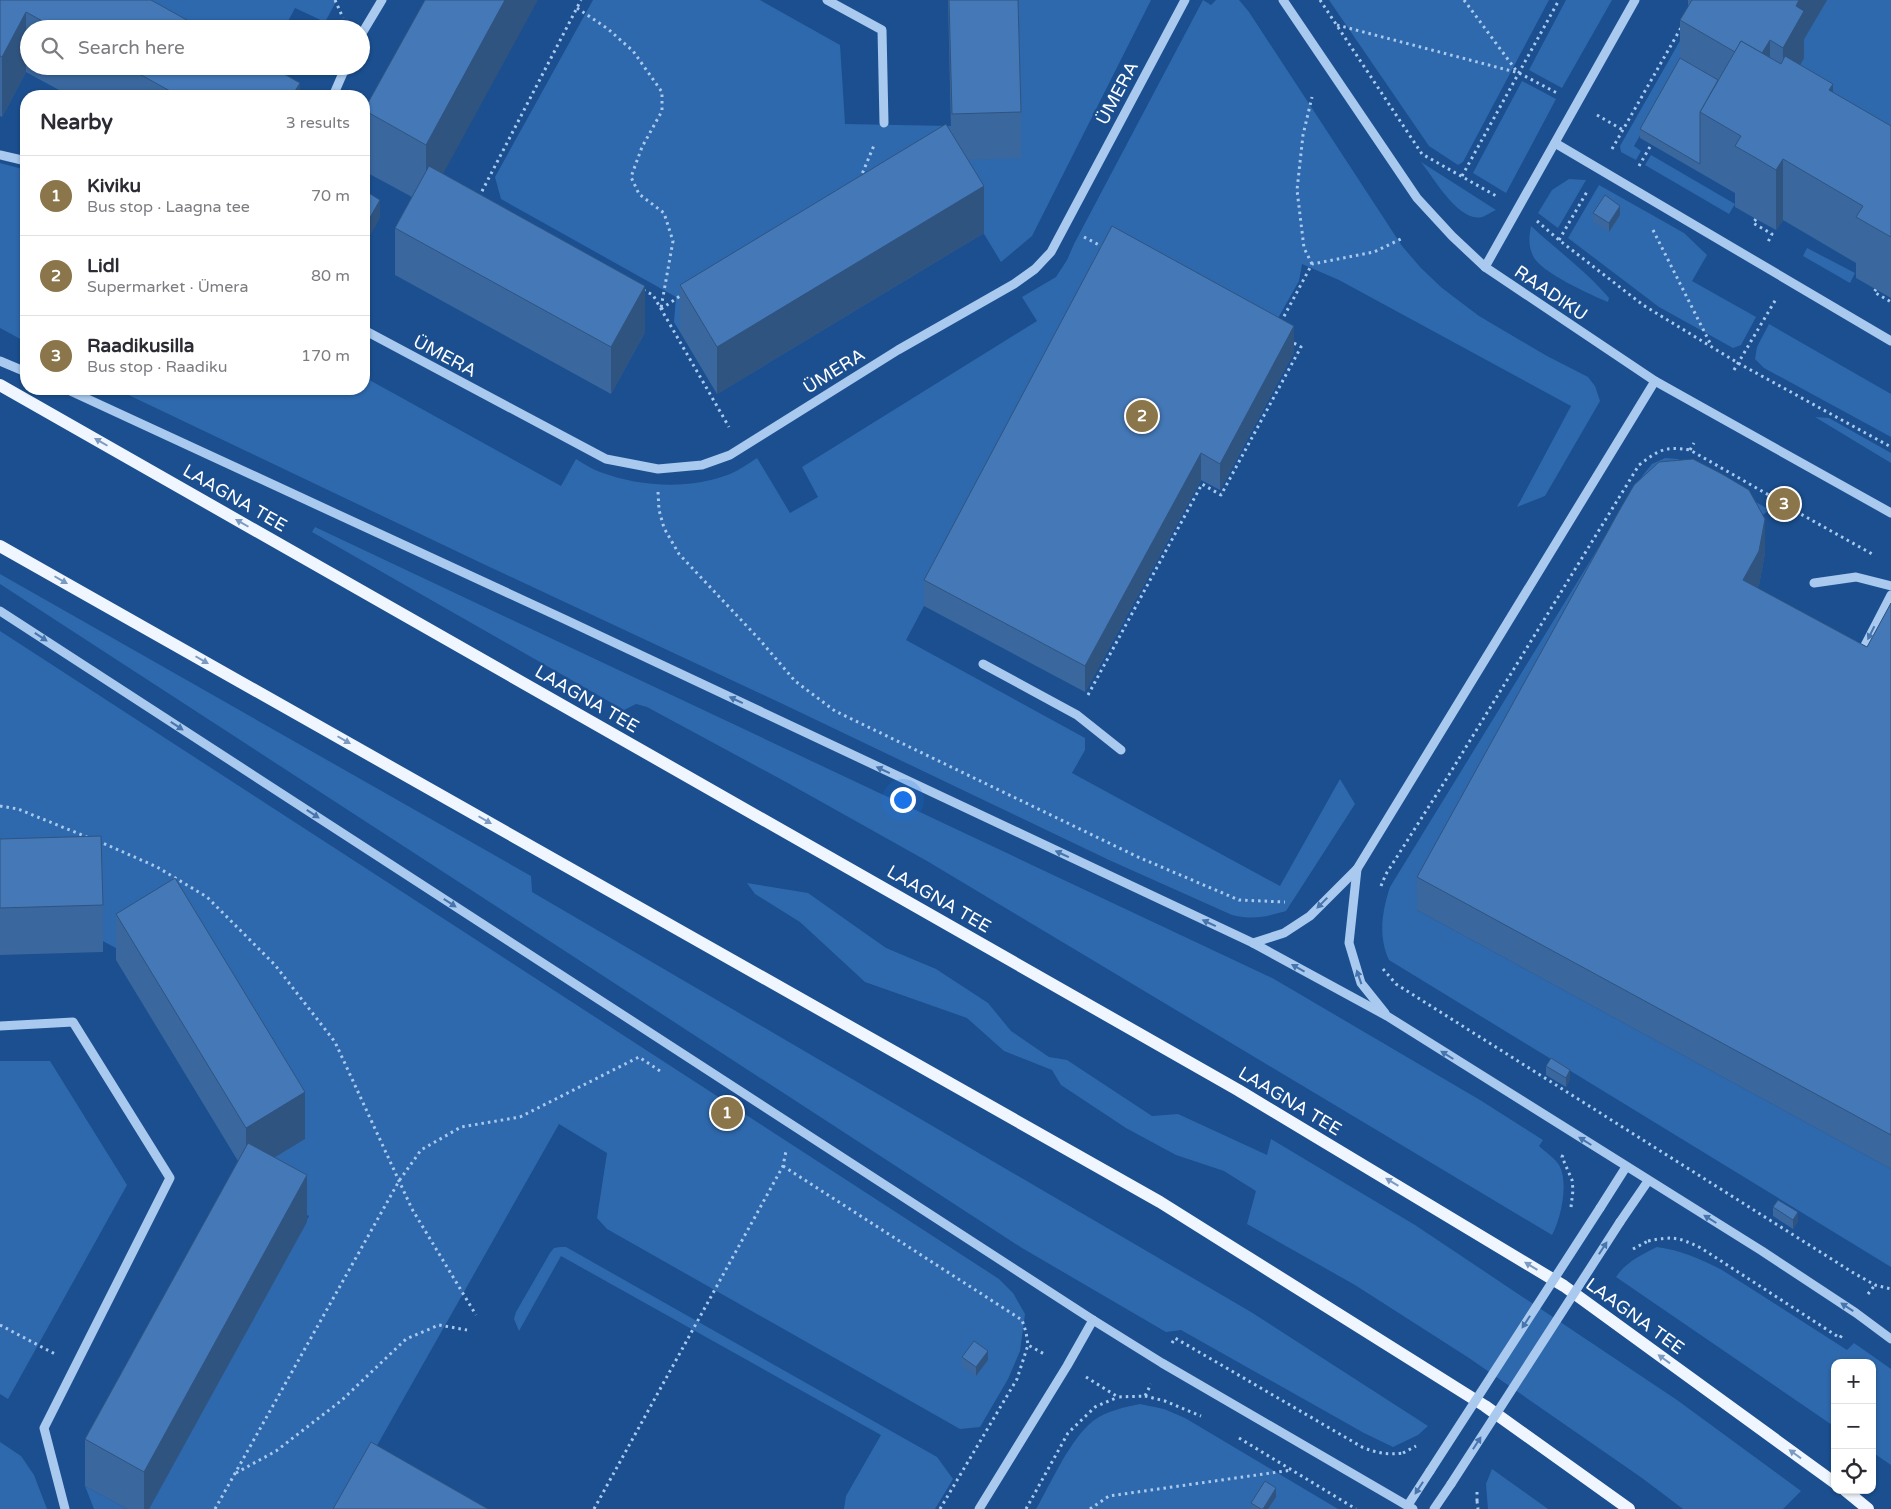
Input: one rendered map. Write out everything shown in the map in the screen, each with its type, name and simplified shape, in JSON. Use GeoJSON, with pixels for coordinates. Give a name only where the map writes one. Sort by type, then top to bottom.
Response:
{"type":"FeatureCollection","features":[{"type":"Feature","properties":{"kind":"main road","name":"LAAGNA TEE"},"geometry":{"type":"LineString","coordinates":[[0,385],[1246,1094],[1564,1286],[1831,1480]]}},
{"type":"Feature","properties":{"kind":"main road"},"geometry":{"type":"LineString","coordinates":[[0,546],[1160,1202],[1485,1406],[1629,1509]]}},
{"type":"Feature","properties":{"kind":"main road"},"geometry":{"type":"LineString","coordinates":[[1850,1494],[1868,1509]]}},
{"type":"Feature","properties":{"kind":"street"},"geometry":{"type":"LineString","coordinates":[[370,20],[382,0]]}},
{"type":"Feature","properties":{"kind":"street"},"geometry":{"type":"LineString","coordinates":[[828,0],[882,30],[884,123]]}},
{"type":"Feature","properties":{"kind":"street","name":"ÜMERA"},"geometry":{"type":"LineString","coordinates":[[370,333],[606,459],[658,469],[702,465],[730,455],[898,350],[1014,284],[1036,269],[1051,252],[1065,227],[1185,0]]}},
{"type":"Feature","properties":{"kind":"street","name":"RAADIKU"},"geometry":{"type":"LineString","coordinates":[[1283,0],[1417,198],[1452,236],[1485,267],[1655,381],[1891,513]]}},
{"type":"Feature","properties":{"kind":"street"},"geometry":{"type":"LineString","coordinates":[[1485,267],[1635,0]]}},
{"type":"Feature","properties":{"kind":"street"},"geometry":{"type":"LineString","coordinates":[[336,90],[342,75]]}},
{"type":"Feature","properties":{"kind":"street"},"geometry":{"type":"LineString","coordinates":[[1555,143],[1891,341]]}},
{"type":"Feature","properties":{"kind":"street"},"geometry":{"type":"LineString","coordinates":[[0,155],[20,160]]}},
{"type":"Feature","properties":{"kind":"street"},"geometry":{"type":"LineString","coordinates":[[0,361],[20,369]]}},
{"type":"Feature","properties":{"kind":"street"},"geometry":{"type":"LineString","coordinates":[[1253,943],[1284,933],[1310,916],[1357,869],[1655,381]]}},
{"type":"Feature","properties":{"kind":"street"},"geometry":{"type":"LineString","coordinates":[[79,395],[573,623],[1253,943],[1387,1016],[1762,1251],[1890,1336]]}},
{"type":"Feature","properties":{"kind":"street"},"geometry":{"type":"LineString","coordinates":[[1814,583],[1856,577],[1891,586]]}},
{"type":"Feature","properties":{"kind":"street"},"geometry":{"type":"LineString","coordinates":[[1854,666],[1891,595]]}},
{"type":"Feature","properties":{"kind":"street"},"geometry":{"type":"LineString","coordinates":[[0,611],[1093,1320],[1162,1363],[1410,1507],[1430,1471],[1626,1167]]}},
{"type":"Feature","properties":{"kind":"street"},"geometry":{"type":"LineString","coordinates":[[983,664],[1077,715],[1121,750]]}},
{"type":"Feature","properties":{"kind":"street"},"geometry":{"type":"LineString","coordinates":[[1357,869],[1349,943],[1361,983],[1387,1016]]}},
{"type":"Feature","properties":{"kind":"street"},"geometry":{"type":"LineString","coordinates":[[0,1026],[73,1022],[170,1178],[44,1428],[65,1509]]}},
{"type":"Feature","properties":{"kind":"street"},"geometry":{"type":"LineString","coordinates":[[1434,1509],[1648,1181]]}},
{"type":"Feature","properties":{"kind":"street"},"geometry":{"type":"LineString","coordinates":[[979,1509],[1093,1320]]}},
{"type":"Feature","properties":{"kind":"path"},"geometry":{"type":"LineString","coordinates":[[335,0],[343,20]]}},
{"type":"Feature","properties":{"kind":"path"},"geometry":{"type":"LineString","coordinates":[[479,198],[581,0]]}},
{"type":"Feature","properties":{"kind":"path"},"geometry":{"type":"LineString","coordinates":[[1320,0],[1422,154],[1536,220],[1644,305],[1738,363],[1891,447]]}},
{"type":"Feature","properties":{"kind":"path"},"geometry":{"type":"LineString","coordinates":[[1464,0],[1519,73]]}},
{"type":"Feature","properties":{"kind":"path"},"geometry":{"type":"LineString","coordinates":[[1462,176],[1559,0]]}},
{"type":"Feature","properties":{"kind":"path"},"geometry":{"type":"LineString","coordinates":[[577,8],[608,28],[633,50],[662,92],[662,111],[642,147],[631,177],[639,194],[664,213],[673,242],[661,309]]}},
{"type":"Feature","properties":{"kind":"path"},"geometry":{"type":"LineString","coordinates":[[1336,25],[1519,73]]}},
{"type":"Feature","properties":{"kind":"path"},"geometry":{"type":"LineString","coordinates":[[1559,240],[1683,25]]}},
{"type":"Feature","properties":{"kind":"path"},"geometry":{"type":"LineString","coordinates":[[1678,33],[1686,38]]}},
{"type":"Feature","properties":{"kind":"path"},"geometry":{"type":"LineString","coordinates":[[1312,97],[1304,135],[1297,190],[1304,248],[1312,264]]}},
{"type":"Feature","properties":{"kind":"path"},"geometry":{"type":"LineString","coordinates":[[852,184],[860,178],[884,123]]}},
{"type":"Feature","properties":{"kind":"path"},"geometry":{"type":"LineString","coordinates":[[1637,169],[1651,145]]}},
{"type":"Feature","properties":{"kind":"path"},"geometry":{"type":"LineString","coordinates":[[1633,189],[1711,346]]}},
{"type":"Feature","properties":{"kind":"path"},"geometry":{"type":"LineString","coordinates":[[1756,219],[1753,223],[1772,234],[1767,243],[1775,247]]}},
{"type":"Feature","properties":{"kind":"path"},"geometry":{"type":"LineString","coordinates":[[1065,227],[1102,247],[1109,248]]}},
{"type":"Feature","properties":{"kind":"path"},"geometry":{"type":"LineString","coordinates":[[1312,264],[1374,252],[1390,246],[1403,238]]}},
{"type":"Feature","properties":{"kind":"path"},"geometry":{"type":"LineString","coordinates":[[1280,324],[1312,264]]}},
{"type":"Feature","properties":{"kind":"path"},"geometry":{"type":"LineString","coordinates":[[1734,370],[1787,280]]}},
{"type":"Feature","properties":{"kind":"path"},"geometry":{"type":"LineString","coordinates":[[635,285],[653,295],[741,448]]}},
{"type":"Feature","properties":{"kind":"path"},"geometry":{"type":"LineString","coordinates":[[1876,289],[1874,292],[1891,302]]}},
{"type":"Feature","properties":{"kind":"path"},"geometry":{"type":"LineString","coordinates":[[661,309],[684,293]]}},
{"type":"Feature","properties":{"kind":"path"},"geometry":{"type":"LineString","coordinates":[[1077,715],[1202,484],[1222,495],[1301,347],[1284,337]]}},
{"type":"Feature","properties":{"kind":"path"},"geometry":{"type":"LineString","coordinates":[[1690,450],[1694,443]]}},
{"type":"Feature","properties":{"kind":"path"},"geometry":{"type":"LineString","coordinates":[[1380,889],[1386,874],[1639,465],[1660,450],[1679,448],[1690,450],[1776,500]]}},
{"type":"Feature","properties":{"kind":"path"},"geometry":{"type":"LineString","coordinates":[[658,469],[659,510],[664,528],[679,554],[759,639],[795,681],[812,696],[835,711],[1138,857],[1239,900],[1285,902],[1292,898]]}},
{"type":"Feature","properties":{"kind":"path"},"geometry":{"type":"LineString","coordinates":[[1784,504],[1874,555]]}},
{"type":"Feature","properties":{"kind":"path"},"geometry":{"type":"LineString","coordinates":[[0,806],[18,809],[157,867],[207,897],[275,965],[335,1042],[412,1209],[476,1315]]}},
{"type":"Feature","properties":{"kind":"path"},"geometry":{"type":"LineString","coordinates":[[1380,965],[1396,984],[1852,1272],[1875,1284],[1891,1289]]}},
{"type":"Feature","properties":{"kind":"path"},"geometry":{"type":"LineString","coordinates":[[214,1509],[399,1181],[421,1150],[462,1127],[520,1117],[639,1057],[671,1078]]}},
{"type":"Feature","properties":{"kind":"path"},"geometry":{"type":"LineString","coordinates":[[594,1509],[783,1166],[786,1151],[779,1147]]}},
{"type":"Feature","properties":{"kind":"path"},"geometry":{"type":"LineString","coordinates":[[783,1166],[1022,1320],[1028,1345],[1017,1379],[940,1509]]}},
{"type":"Feature","properties":{"kind":"path"},"geometry":{"type":"LineString","coordinates":[[1648,1241],[1669,1237],[1680,1238],[1701,1248],[1840,1338],[1844,1332]]}},
{"type":"Feature","properties":{"kind":"path"},"geometry":{"type":"LineString","coordinates":[[1868,1295],[1875,1284]]}},
{"type":"Feature","properties":{"kind":"path"},"geometry":{"type":"LineString","coordinates":[[0,1325],[76,1364]]}},
{"type":"Feature","properties":{"kind":"path"},"geometry":{"type":"LineString","coordinates":[[234,1474],[276,1451],[342,1400],[406,1340],[439,1325],[467,1330]]}},
{"type":"Feature","properties":{"kind":"path"},"geometry":{"type":"LineString","coordinates":[[1028,1345],[1067,1366]]}},
{"type":"Feature","properties":{"kind":"path"},"geometry":{"type":"LineString","coordinates":[[1145,1396],[1165,1401],[1209,1421]]}},
{"type":"Feature","properties":{"kind":"path"},"geometry":{"type":"LineString","coordinates":[[1026,1509],[1068,1433],[1095,1407],[1118,1397]]}},
{"type":"Feature","properties":{"kind":"path"},"geometry":{"type":"LineString","coordinates":[[1234,1436],[1356,1509]]}},
{"type":"Feature","properties":{"kind":"path"},"geometry":{"type":"LineString","coordinates":[[1090,1509],[1109,1496],[1292,1470]]}},
{"type":"Feature","properties":{"kind":"path"},"geometry":{"type":"LineString","coordinates":[[1477,1500],[1478,1509]]}},
{"type":"Feature","properties":{"kind":"shaded area"},"geometry":{"type":"Polygon","coordinates":[[[142,0],[337,0],[326,20],[321,20],[295,8],[289,20],[176,20],[142,0]]]}},
{"type":"Feature","properties":{"kind":"shaded area"},"geometry":{"type":"Polygon","coordinates":[[[593,0],[760,0],[840,45],[845,124],[951,126],[1017,0],[1151,0],[1032,236],[1001,262],[946,171],[680,332],[674,322],[676,297],[501,199],[495,177],[593,0]]]}},
{"type":"Feature","properties":{"kind":"shaded area"},"geometry":{"type":"Polygon","coordinates":[[[1203,0],[1211,5],[1216,0],[1239,0],[1249,12],[1402,246],[1421,268],[1442,288],[1479,316],[1547,356],[1588,377],[1595,386],[1600,401],[1545,496],[1517,507],[1571,406],[1339,280],[1302,264],[1299,281],[1277,320],[1116,244],[906,640],[1085,738],[1085,750],[1072,773],[1280,886],[1340,779],[1355,804],[1286,911],[1259,917],[1232,915],[1109,860],[129,395],[370,395],[370,380],[561,486],[576,459],[597,471],[615,477],[665,485],[698,483],[715,479],[744,467],[757,458],[790,513],[818,497],[802,467],[1037,321],[1022,297],[1056,277],[1067,260],[1203,0]]]}},
{"type":"Feature","properties":{"kind":"shaded area"},"geometry":{"type":"Polygon","coordinates":[[[1329,0],[1549,0],[1463,162],[1458,165],[1429,146],[1329,0]]]}},
{"type":"Feature","properties":{"kind":"shaded area"},"geometry":{"type":"Polygon","coordinates":[[[1566,0],[1612,0],[1562,88],[1529,70],[1566,0]]]}},
{"type":"Feature","properties":{"kind":"shaded area"},"geometry":{"type":"Polygon","coordinates":[[[1827,0],[1891,0],[1891,186],[1783,94],[1804,58],[1796,53],[1827,0]]]}},
{"type":"Feature","properties":{"kind":"shaded area"},"geometry":{"type":"Polygon","coordinates":[[[1681,39],[1692,45],[1634,146],[1641,151],[1636,160],[1621,152],[1620,146],[1681,39]]]}},
{"type":"Feature","properties":{"kind":"shaded area"},"geometry":{"type":"Polygon","coordinates":[[[1522,81],[1556,99],[1506,193],[1473,173],[1522,81]]]}},
{"type":"Feature","properties":{"kind":"shaded area"},"geometry":{"type":"Polygon","coordinates":[[[1651,155],[1735,204],[1729,214],[1645,165],[1651,155]]]}},
{"type":"Feature","properties":{"kind":"shaded area"},"geometry":{"type":"Polygon","coordinates":[[[1421,162],[1496,210],[1482,217],[1473,217],[1464,213],[1447,197],[1421,162]]]}},
{"type":"Feature","properties":{"kind":"shaded area"},"geometry":{"type":"Polygon","coordinates":[[[0,163],[20,168],[20,339],[0,328],[0,163]]]}},
{"type":"Feature","properties":{"kind":"shaded area"},"geometry":{"type":"Polygon","coordinates":[[[1569,179],[1586,180],[1558,228],[1538,213],[1552,190],[1569,179]]]}},
{"type":"Feature","properties":{"kind":"shaded area"},"geometry":{"type":"Polygon","coordinates":[[[1599,185],[1684,233],[1707,255],[1692,281],[1756,317],[1741,345],[1733,348],[1659,307],[1568,238],[1599,185]]]}},
{"type":"Feature","properties":{"kind":"shaded area"},"geometry":{"type":"Polygon","coordinates":[[[1531,226],[1591,279],[1609,298],[1608,302],[1555,276],[1545,269],[1533,256],[1530,248],[1531,226]]]}},
{"type":"Feature","properties":{"kind":"shaded area"},"geometry":{"type":"Polygon","coordinates":[[[1807,248],[1855,273],[1850,283],[1803,256],[1807,248]]]}},
{"type":"Feature","properties":{"kind":"shaded area"},"geometry":{"type":"Polygon","coordinates":[[[1769,324],[1891,394],[1891,437],[1764,368],[1755,359],[1757,347],[1769,324]]]}},
{"type":"Feature","properties":{"kind":"shaded area"},"geometry":{"type":"Polygon","coordinates":[[[1815,417],[1829,418],[1891,453],[1891,463],[1815,417]]]}},
{"type":"Feature","properties":{"kind":"shaded area"},"geometry":{"type":"Polygon","coordinates":[[[1665,458],[1678,459],[1770,510],[1749,524],[1417,910],[1891,1169],[1891,1267],[1389,960],[1383,942],[1383,915],[1390,887],[1643,475],[1652,464],[1665,458]]]}},
{"type":"Feature","properties":{"kind":"shaded area"},"geometry":{"type":"Polygon","coordinates":[[[315,527],[1274,979],[1480,1100],[1543,1140],[1539,1146],[1559,1165],[1562,1172],[1564,1190],[1561,1210],[1552,1235],[927,861],[647,707],[636,704],[624,710],[312,532],[315,527]]]}},
{"type":"Feature","properties":{"kind":"shaded area"},"geometry":{"type":"Polygon","coordinates":[[[0,574],[531,876],[532,892],[1251,1312],[1428,1426],[1418,1435],[1393,1447],[1364,1433],[1181,1330],[1166,1332],[1022,1248],[0,584],[0,574]]]}},
{"type":"Feature","properties":{"kind":"shaded area"},"geometry":{"type":"Polygon","coordinates":[[[0,631],[999,1279],[1013,1293],[1025,1314],[1020,1351],[1008,1379],[980,1427],[960,1429],[607,1229],[597,1218],[607,1153],[559,1124],[341,1509],[149,1509],[309,1216],[255,1188],[127,954],[0,886],[0,631]]]}},
{"type":"Feature","properties":{"kind":"shaded area"},"geometry":{"type":"Polygon","coordinates":[[[747,883],[808,893],[886,948],[936,969],[988,1003],[1011,1031],[1049,1057],[1067,1060],[1152,1116],[1178,1114],[1267,1155],[1271,1139],[1415,1225],[1677,1400],[1801,1491],[1783,1509],[1683,1509],[1642,1478],[1469,1358],[1355,1285],[1247,1224],[1256,1191],[1224,1171],[1176,1155],[1126,1128],[1061,1085],[1052,1070],[1004,1051],[967,1018],[865,982],[800,922],[755,894],[747,883]]]}},
{"type":"Feature","properties":{"kind":"shaded area"},"geometry":{"type":"Polygon","coordinates":[[[0,1061],[50,1061],[127,1185],[8,1399],[0,1394],[0,1061]]]}},
{"type":"Feature","properties":{"kind":"shaded area"},"geometry":{"type":"Polygon","coordinates":[[[566,1247],[937,1457],[953,1479],[935,1509],[844,1509],[846,1496],[881,1435],[561,1256],[519,1331],[514,1319],[516,1312],[550,1253],[554,1248],[566,1247]]]}},
{"type":"Feature","properties":{"kind":"shaded area"},"geometry":{"type":"Polygon","coordinates":[[[1657,1247],[1674,1250],[1706,1262],[1722,1270],[1847,1350],[1854,1343],[1891,1369],[1891,1465],[1876,1455],[1876,1359],[1831,1359],[1831,1424],[1616,1277],[1629,1263],[1657,1247]]]}},
{"type":"Feature","properties":{"kind":"shaded area"},"geometry":{"type":"Polygon","coordinates":[[[1140,1404],[1164,1409],[1185,1418],[1338,1509],[1036,1509],[1069,1450],[1085,1429],[1093,1421],[1110,1412],[1140,1404]]]}},
{"type":"Feature","properties":{"kind":"shaded area"},"geometry":{"type":"Polygon","coordinates":[[[0,1442],[21,1456],[34,1475],[47,1509],[0,1509],[0,1442]]]}},
{"type":"Feature","properties":{"kind":"shaded area"},"geometry":{"type":"Polygon","coordinates":[[[1492,1469],[1548,1509],[1488,1509],[1486,1484],[1492,1469]]]}},
{"type":"Feature","properties":{"kind":"shaded area"},"geometry":{"type":"Polygon","coordinates":[[[85,1486],[127,1509],[94,1509],[85,1486]]]}},
{"type":"Feature","properties":{"kind":"building"},"geometry":{"type":"Polygon","coordinates":[[[0,0],[151,0],[187,20],[41,20],[26,12],[20,20],[2,57],[0,56],[0,0]]]}},
{"type":"Feature","properties":{"kind":"building"},"geometry":{"type":"Polygon","coordinates":[[[425,0],[505,0],[426,145],[370,113],[370,99],[425,0]]]}},
{"type":"Feature","properties":{"kind":"building"},"geometry":{"type":"Polygon","coordinates":[[[949,0],[1018,0],[1021,112],[952,114],[949,0]]]}},
{"type":"Feature","properties":{"kind":"building"},"geometry":{"type":"Polygon","coordinates":[[[1692,0],[1799,0],[1796,6],[1804,11],[1783,48],[1770,40],[1762,53],[1741,41],[1735,52],[1680,20],[1692,0]]]}},
{"type":"Feature","properties":{"kind":"building"},"geometry":{"type":"Polygon","coordinates":[[[1741,41],[1781,64],[1785,56],[1833,84],[1829,90],[1891,126],[1891,237],[1856,217],[1863,206],[1783,159],[1776,170],[1735,146],[1741,136],[1700,112],[1741,41]]]}},
{"type":"Feature","properties":{"kind":"building"},"geometry":{"type":"Polygon","coordinates":[[[1680,58],[1718,80],[1700,112],[1700,164],[1640,129],[1680,58]]]}},
{"type":"Feature","properties":{"kind":"building"},"geometry":{"type":"Polygon","coordinates":[[[141,75],[286,75],[300,83],[296,90],[168,90],[141,75]]]}},
{"type":"Feature","properties":{"kind":"building"},"geometry":{"type":"Polygon","coordinates":[[[946,124],[984,186],[717,347],[680,285],[946,124]]]}},
{"type":"Feature","properties":{"kind":"building"},"geometry":{"type":"Polygon","coordinates":[[[429,166],[645,286],[611,347],[395,228],[429,166]]]}},
{"type":"Feature","properties":{"kind":"building"},"geometry":{"type":"Polygon","coordinates":[[[370,194],[380,200],[370,218],[370,194]]]}},
{"type":"Feature","properties":{"kind":"building"},"geometry":{"type":"Polygon","coordinates":[[[1605,195],[1620,206],[1609,223],[1593,213],[1605,195]]]}},
{"type":"Feature","properties":{"kind":"building"},"geometry":{"type":"Polygon","coordinates":[[[1112,226],[1294,326],[1220,464],[1201,453],[1085,666],[924,580],[1112,226]]]}},
{"type":"Feature","properties":{"kind":"building"},"geometry":{"type":"Polygon","coordinates":[[[1693,459],[1749,490],[1765,519],[1759,551],[1743,580],[1867,647],[1891,603],[1891,1135],[1417,877],[1634,485],[1659,462],[1693,459]]]}},
{"type":"Feature","properties":{"kind":"building"},"geometry":{"type":"Polygon","coordinates":[[[1774,491],[1794,502],[1789,510],[1770,499],[1774,491]]]}},
{"type":"Feature","properties":{"kind":"building"},"geometry":{"type":"Polygon","coordinates":[[[101,836],[103,905],[0,908],[0,839],[101,836]]]}},
{"type":"Feature","properties":{"kind":"building"},"geometry":{"type":"Polygon","coordinates":[[[175,878],[305,1092],[246,1128],[116,914],[175,878]]]}},
{"type":"Feature","properties":{"kind":"building"},"geometry":{"type":"Polygon","coordinates":[[[1551,1058],[1570,1070],[1566,1078],[1546,1066],[1551,1058]]]}},
{"type":"Feature","properties":{"kind":"building"},"geometry":{"type":"Polygon","coordinates":[[[248,1143],[307,1175],[144,1472],[85,1439],[248,1143]]]}},
{"type":"Feature","properties":{"kind":"building"},"geometry":{"type":"Polygon","coordinates":[[[1778,1200],[1798,1212],[1793,1220],[1773,1207],[1778,1200]]]}},
{"type":"Feature","properties":{"kind":"building"},"geometry":{"type":"Polygon","coordinates":[[[974,1341],[988,1351],[976,1367],[962,1357],[974,1341]]]}},
{"type":"Feature","properties":{"kind":"building"},"geometry":{"type":"Polygon","coordinates":[[[371,1442],[488,1509],[333,1509],[371,1442]]]}},
{"type":"Feature","properties":{"kind":"building"},"geometry":{"type":"Polygon","coordinates":[[[1265,1481],[1276,1488],[1263,1509],[1261,1509],[1251,1503],[1265,1481]]]}},
{"type":"Feature","properties":{"kind":"place","name":"Lidl"},"geometry":{"type":"Point","coordinates":[1142,416]}},
{"type":"Feature","properties":{"kind":"place","name":"Raadikusilla"},"geometry":{"type":"Point","coordinates":[1784,504]}},
{"type":"Feature","properties":{"kind":"place","name":"Kiviku"},"geometry":{"type":"Point","coordinates":[727,1113]}}]}
